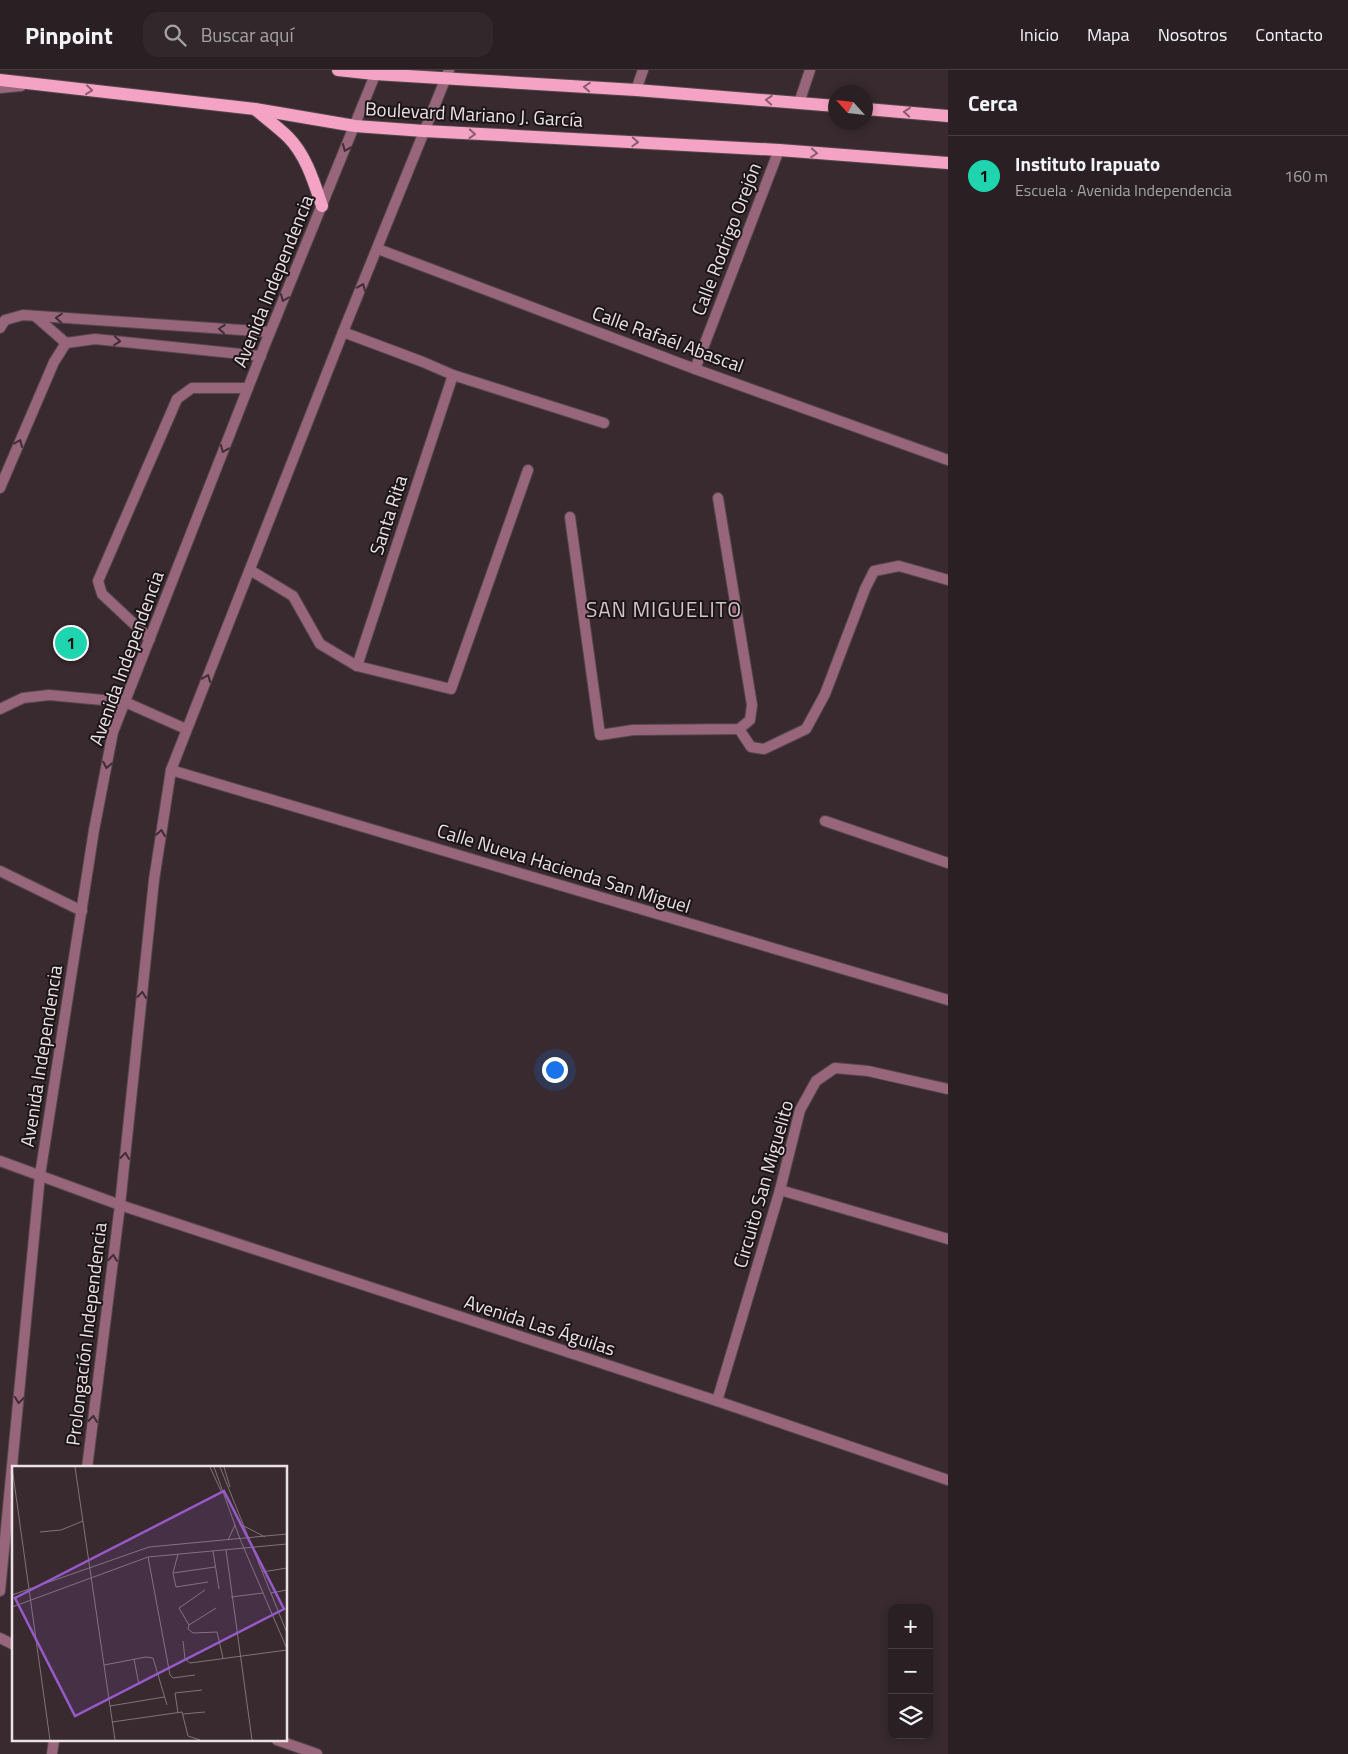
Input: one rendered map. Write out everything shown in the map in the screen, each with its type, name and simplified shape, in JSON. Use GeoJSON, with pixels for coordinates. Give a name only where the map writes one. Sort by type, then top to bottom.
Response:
{"type":"FeatureCollection","features":[{"type":"Feature","properties":{"kind":"main road","name":"Boulevard Mariano J. García"},"geometry":{"type":"LineString","coordinates":[[338,70],[448,74],[828,105]]}},
{"type":"Feature","properties":{"kind":"main road","name":"Boulevard Mariano J. García"},"geometry":{"type":"LineString","coordinates":[[0,80],[255,109],[355,126],[779,150],[948,163]]}},
{"type":"Feature","properties":{"kind":"main road"},"geometry":{"type":"LineString","coordinates":[[255,109],[288,137],[303,158],[322,206]]}},
{"type":"Feature","properties":{"kind":"main road"},"geometry":{"type":"LineString","coordinates":[[873,110],[948,116]]}},
{"type":"Feature","properties":{"kind":"street"},"geometry":{"type":"LineString","coordinates":[[636,90],[643,70]]}},
{"type":"Feature","properties":{"kind":"street"},"geometry":{"type":"LineString","coordinates":[[799,103],[810,70]]}},
{"type":"Feature","properties":{"kind":"street","name":"Avenida Independencia"},"geometry":{"type":"LineString","coordinates":[[12,1466],[40,1175],[94,830],[113,732],[270,332],[376,72]]}},
{"type":"Feature","properties":{"kind":"street"},"geometry":{"type":"LineString","coordinates":[[120,1205],[154,880],[171,770],[343,332],[448,74]]}},
{"type":"Feature","properties":{"kind":"street"},"geometry":{"type":"LineString","coordinates":[[0,88],[41,85]]}},
{"type":"Feature","properties":{"kind":"street","name":"Calle Rodrigo Orejón"},"geometry":{"type":"LineString","coordinates":[[695,369],[779,150]]}},
{"type":"Feature","properties":{"kind":"street","name":"Calle Rafaél Abascal"},"geometry":{"type":"LineString","coordinates":[[378,248],[695,369],[948,460]]}},
{"type":"Feature","properties":{"kind":"street"},"geometry":{"type":"LineString","coordinates":[[0,328],[5,320],[23,315],[270,332]]}},
{"type":"Feature","properties":{"kind":"street"},"geometry":{"type":"LineString","coordinates":[[35,316],[66,343],[95,339],[261,356]]}},
{"type":"Feature","properties":{"kind":"street"},"geometry":{"type":"LineString","coordinates":[[343,332],[453,375],[604,422]]}},
{"type":"Feature","properties":{"kind":"street"},"geometry":{"type":"LineString","coordinates":[[0,488],[54,362],[66,343]]}},
{"type":"Feature","properties":{"kind":"street","name":"Santa Rita"},"geometry":{"type":"LineString","coordinates":[[358,666],[453,375]]}},
{"type":"Feature","properties":{"kind":"street"},"geometry":{"type":"LineString","coordinates":[[150,638],[102,594],[98,580],[177,399],[192,388],[248,388]]}},
{"type":"Feature","properties":{"kind":"street"},"geometry":{"type":"LineString","coordinates":[[250,570],[293,596],[320,644],[358,666],[451,689],[528,470]]}},
{"type":"Feature","properties":{"kind":"street"},"geometry":{"type":"LineString","coordinates":[[570,518],[600,735],[633,730],[739,729],[750,720],[752,705],[718,498]]}},
{"type":"Feature","properties":{"kind":"street"},"geometry":{"type":"LineString","coordinates":[[739,729],[752,747],[764,749],[806,728],[825,694],[865,589],[874,571],[899,566],[948,580]]}},
{"type":"Feature","properties":{"kind":"street"},"geometry":{"type":"LineString","coordinates":[[0,709],[24,698],[49,694],[125,702],[186,729]]}},
{"type":"Feature","properties":{"kind":"street","name":"Calle Nueva Hacienda San Miguel"},"geometry":{"type":"LineString","coordinates":[[171,770],[948,1000]]}},
{"type":"Feature","properties":{"kind":"street"},"geometry":{"type":"LineString","coordinates":[[825,821],[947,863]]}},
{"type":"Feature","properties":{"kind":"street"},"geometry":{"type":"LineString","coordinates":[[0,871],[82,911]]}},
{"type":"Feature","properties":{"kind":"street","name":"Circuito San Miguelito"},"geometry":{"type":"LineString","coordinates":[[717,1402],[780,1190],[800,1110],[816,1081],[835,1068],[868,1071],[948,1089]]}},
{"type":"Feature","properties":{"kind":"street","name":"Avenida Las Águilas"},"geometry":{"type":"LineString","coordinates":[[0,1161],[120,1205],[948,1480]]}},
{"type":"Feature","properties":{"kind":"street"},"geometry":{"type":"LineString","coordinates":[[780,1190],[948,1240]]}},
{"type":"Feature","properties":{"kind":"street","name":"Prolongación Independencia"},"geometry":{"type":"LineString","coordinates":[[88,1466],[120,1205]]}},
{"type":"Feature","properties":{"kind":"street","name":"Avenida Independencia"},"geometry":{"type":"LineString","coordinates":[[0,1591],[12,1471]]}},
{"type":"Feature","properties":{"kind":"street"},"geometry":{"type":"LineString","coordinates":[[0,1638],[12,1644]]}},
{"type":"Feature","properties":{"kind":"street"},"geometry":{"type":"LineString","coordinates":[[283,1742],[317,1754]]}},
{"type":"Feature","properties":{"kind":"place","name":"Instituto Irapuato"},"geometry":{"type":"Point","coordinates":[71,643]}},
{"type":"Feature","properties":{"kind":"district","name":"SAN MIGUELITO"},"geometry":{"type":"Point","coordinates":[664,610]}}]}
